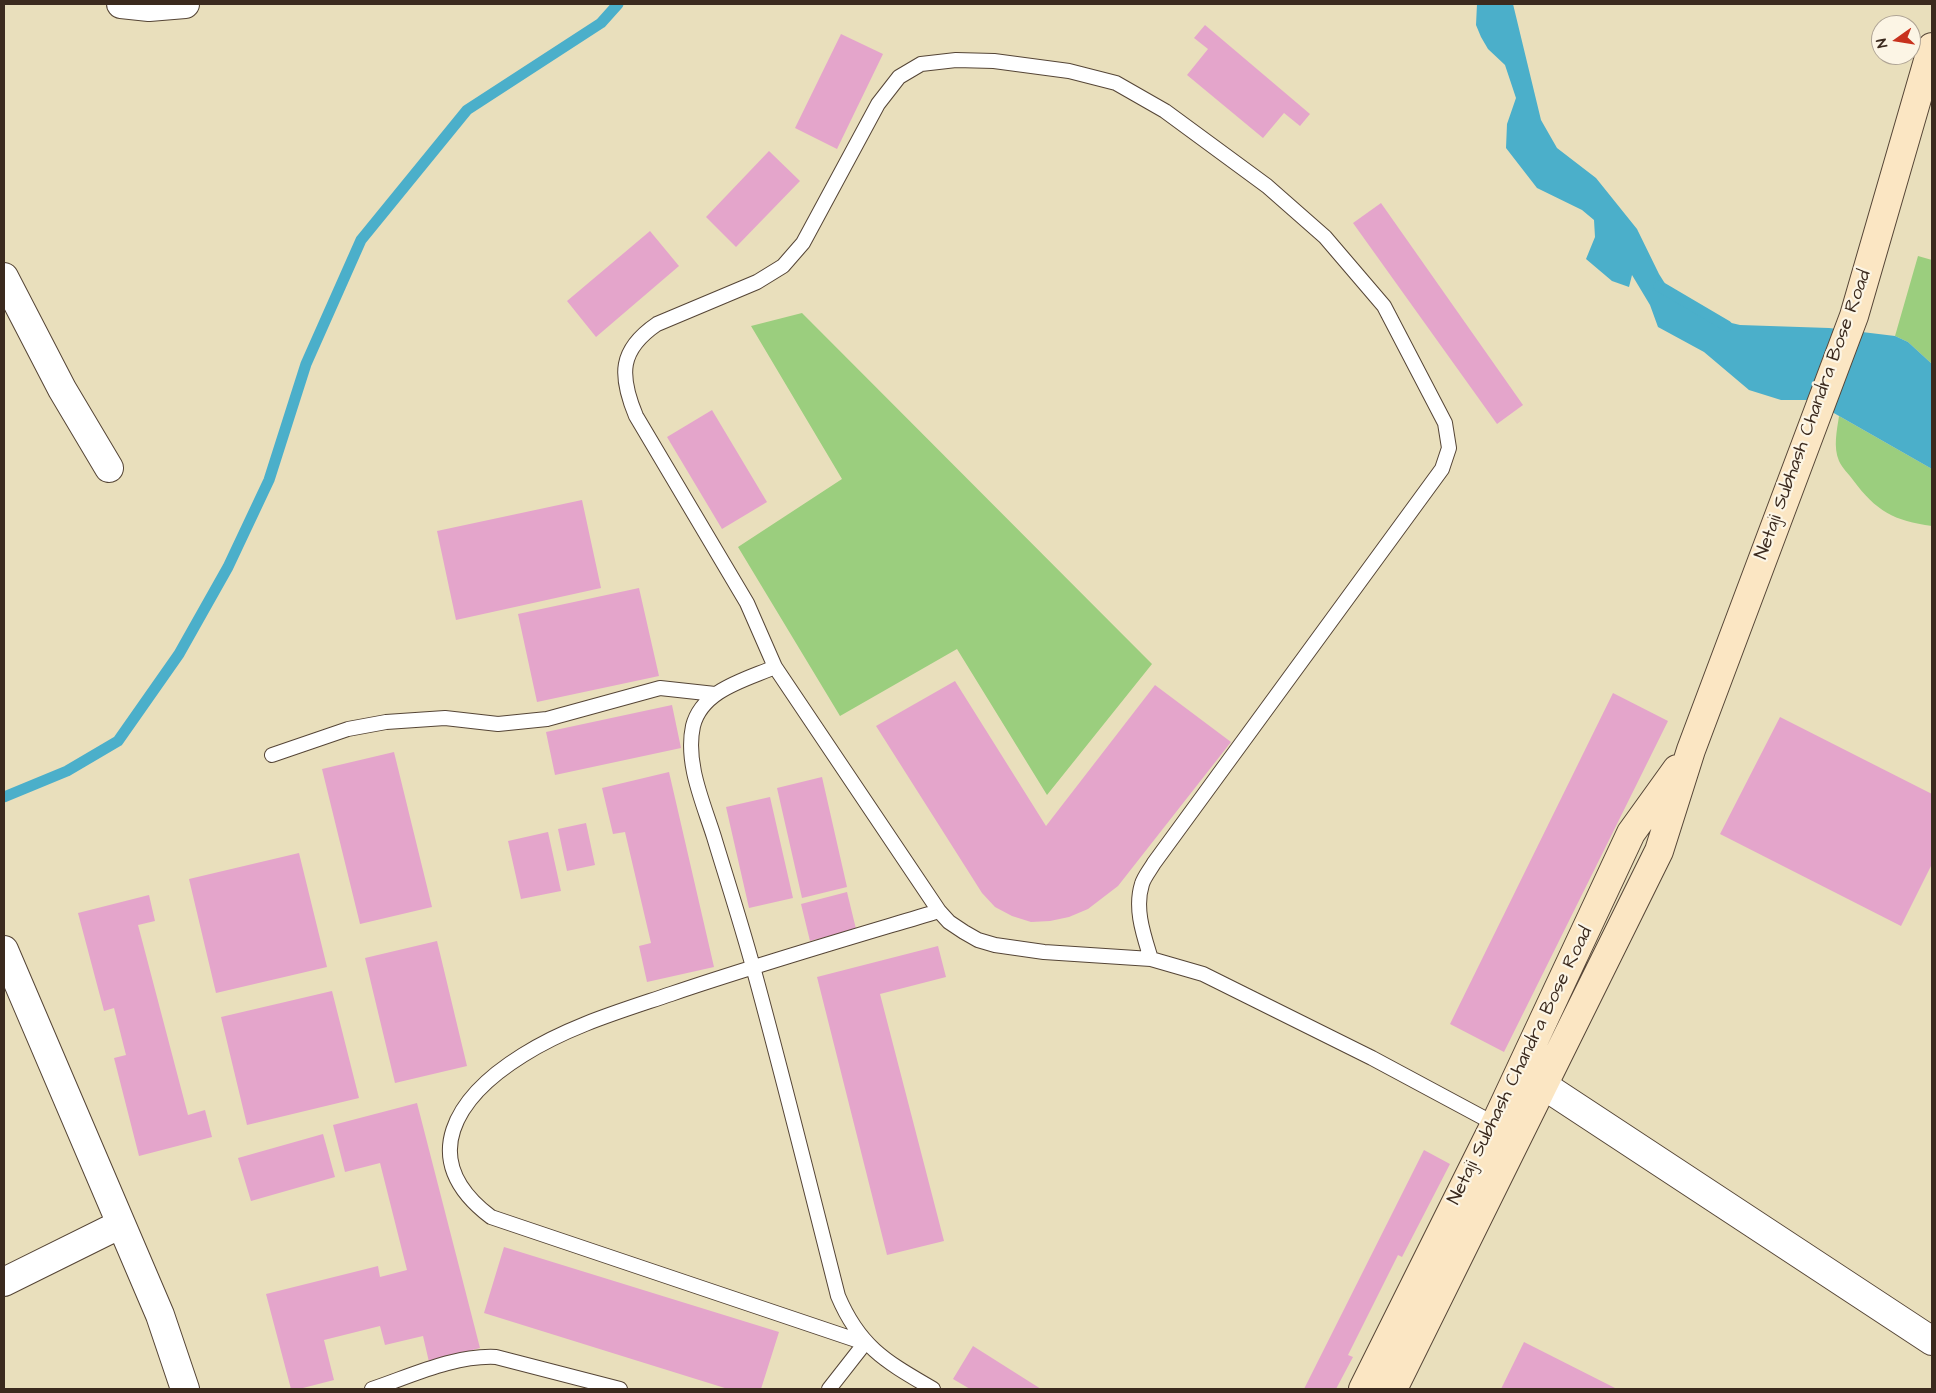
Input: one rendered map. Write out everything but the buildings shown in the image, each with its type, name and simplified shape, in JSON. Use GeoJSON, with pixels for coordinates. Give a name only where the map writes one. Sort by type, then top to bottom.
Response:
{"type":"FeatureCollection","features":[{"type":"Feature","properties":{"kind":"street"},"geometry":{"type":"LineString","coordinates":[[122,4],[149,7],[185,4]]}},
{"type":"Feature","properties":{"kind":"street","name":"Netaji Subhash Chandra Bose Road"},"geometry":{"type":"LineString","coordinates":[[1393,1389],[1659,851],[1691,750],[1854,316],[1932,46]]}},
{"type":"Feature","properties":{"kind":"street"},"geometry":{"type":"LineString","coordinates":[[4,277],[15,303],[109,468]]}},
{"type":"Feature","properties":{"kind":"street","name":"Netaji Subhash Chandra Bose Road"},"geometry":{"type":"LineString","coordinates":[[1363,1389],[1495,1124],[1631,833],[1691,750]]}},
{"type":"Feature","properties":{"kind":"street"},"geometry":{"type":"LineString","coordinates":[[4,950],[160,1315],[184,1389]]}},
{"type":"Feature","properties":{"kind":"street"},"geometry":{"type":"LineString","coordinates":[[1543,1085],[1927,1333]]}},
{"type":"Feature","properties":{"kind":"street"},"geometry":{"type":"LineString","coordinates":[[4,1282],[121,1224]]}},
{"type":"Feature","properties":{"kind":"lane"},"geometry":{"type":"LineString","coordinates":[[1151,960],[1142,927],[1140,905],[1142,884],[1154,863],[1442,470],[1448,448],[1445,423],[1384,306],[1325,237],[1267,186],[1165,111],[1116,83],[1069,71],[994,61],[956,60],[921,64],[899,77],[878,104],[802,243],[783,266],[758,282],[657,324],[632,345],[626,360],[628,396],[636,416],[747,604],[775,666],[939,911],[949,922],[978,940],[995,945],[1044,952],[1151,960],[1202,974],[1372,1058],[1495,1124]]}},
{"type":"Feature","properties":{"kind":"lane"},"geometry":{"type":"LineString","coordinates":[[775,666],[706,700],[694,726],[691,744],[693,763],[753,967],[838,1296],[850,1322],[865,1342],[890,1363],[933,1389]]}},
{"type":"Feature","properties":{"kind":"lane"},"geometry":{"type":"LineString","coordinates":[[272,755],[348,729],[386,722],[446,718],[498,724],[547,719],[660,688],[715,694]]}},
{"type":"Feature","properties":{"kind":"lane"},"geometry":{"type":"LineString","coordinates":[[865,1342],[491,1218],[477,1207],[455,1178],[449,1159],[449,1138],[456,1121],[470,1101],[492,1077],[523,1055],[558,1036],[600,1018],[753,967],[939,911]]}},
{"type":"Feature","properties":{"kind":"lane"},"geometry":{"type":"LineString","coordinates":[[829,1389],[865,1342]]}},
{"type":"Feature","properties":{"kind":"lane"},"geometry":{"type":"LineString","coordinates":[[372,1389],[459,1360],[486,1356],[620,1389]]}},
{"type":"Feature","properties":{"kind":"green space"},"geometry":{"type":"Polygon","coordinates":[[[1918,256],[1932,260],[1932,364],[1908,342],[1895,336],[1918,256]]]}},
{"type":"Feature","properties":{"kind":"green space"},"geometry":{"type":"Polygon","coordinates":[[[802,313],[1152,664],[1047,795],[957,649],[840,716],[738,547],[842,479],[751,326],[802,313]]]}},
{"type":"Feature","properties":{"kind":"green space"},"geometry":{"type":"Polygon","coordinates":[[[1839,416],[1932,469],[1932,526],[1907,521],[1887,513],[1861,491],[1842,466],[1837,456],[1836,439],[1839,416]]]}},
{"type":"Feature","properties":{"kind":"water"},"geometry":{"type":"Polygon","coordinates":[[[1477,4],[1513,4],[1541,120],[1557,148],[1596,178],[1637,229],[1659,274],[1674,298],[1706,317],[1740,325],[1829,328],[1895,336],[1908,342],[1932,364],[1932,469],[1811,400],[1781,400],[1749,390],[1704,352],[1658,327],[1650,305],[1632,275],[1629,287],[1612,281],[1586,259],[1595,237],[1594,220],[1582,210],[1537,188],[1506,148],[1507,124],[1516,98],[1505,65],[1488,49],[1476,25],[1477,4]]]}},
{"type":"Feature","properties":{"kind":"waterway"},"geometry":{"type":"LineString","coordinates":[[4,797],[67,771],[118,741],[179,654],[228,567],[269,480],[306,364],[361,240],[467,110],[601,23],[618,4]]}},
{"type":"Feature","properties":{"kind":"waterway"},"geometry":{"type":"LineString","coordinates":[[1659,286],[1727,326]]}}]}
